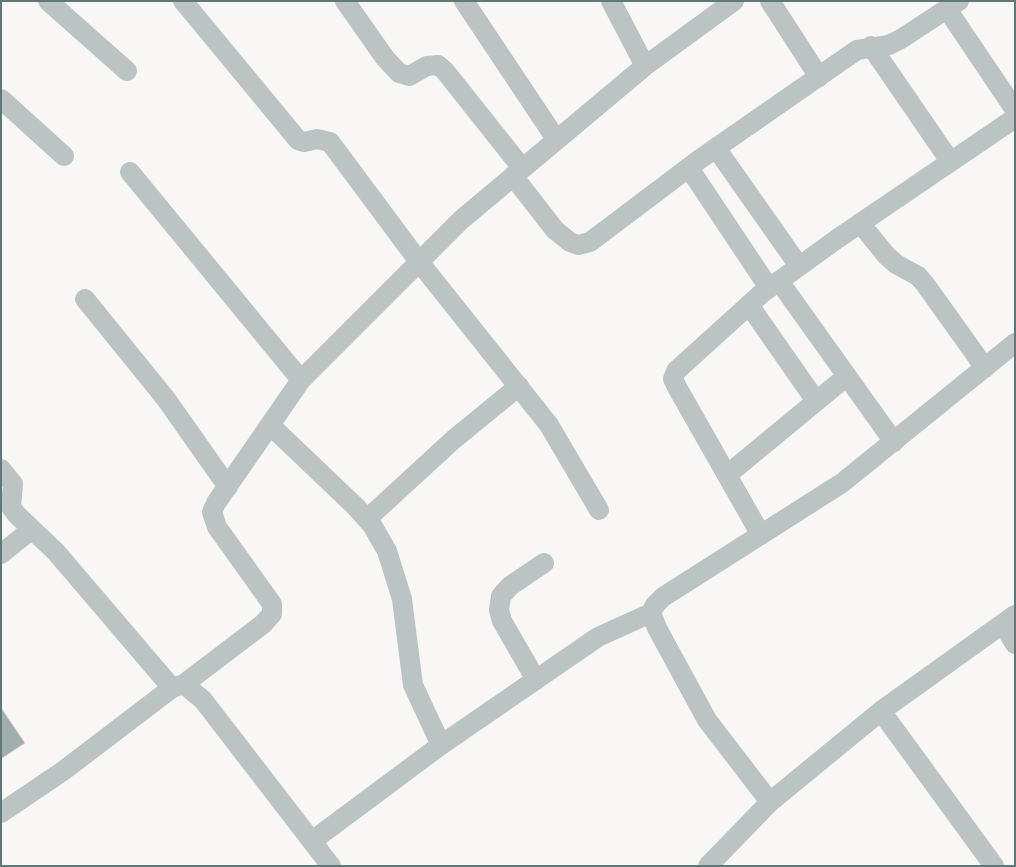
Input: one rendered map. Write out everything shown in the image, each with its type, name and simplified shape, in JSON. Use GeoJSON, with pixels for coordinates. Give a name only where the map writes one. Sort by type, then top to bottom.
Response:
{"type":"FeatureCollection","features":[{"type":"Feature","properties":{"kind":"street"},"geometry":{"type":"LineString","coordinates":[[48,1],[127,71]]}},
{"type":"Feature","properties":{"kind":"street"},"geometry":{"type":"LineString","coordinates":[[183,1],[298,140],[304,142],[317,138],[330,142],[420,263],[519,386],[553,432],[599,510]]}},
{"type":"Feature","properties":{"kind":"street"},"geometry":{"type":"LineString","coordinates":[[345,1],[385,58],[399,73],[408,76],[427,66],[438,65],[445,71],[518,172],[556,230],[570,242],[578,245],[590,242],[605,232],[716,148],[857,50],[871,46],[889,45],[953,5],[1015,110]]}},
{"type":"Feature","properties":{"kind":"street"},"geometry":{"type":"LineString","coordinates":[[464,1],[556,139]]}},
{"type":"Feature","properties":{"kind":"street"},"geometry":{"type":"LineString","coordinates":[[611,1],[645,66]]}},
{"type":"Feature","properties":{"kind":"street"},"geometry":{"type":"LineString","coordinates":[[1,813],[63,771],[263,624],[272,614],[272,604],[217,527],[212,512],[301,380],[461,220],[645,66],[734,1]]}},
{"type":"Feature","properties":{"kind":"street"},"geometry":{"type":"LineString","coordinates":[[770,1],[819,77]]}},
{"type":"Feature","properties":{"kind":"street"},"geometry":{"type":"LineString","coordinates":[[871,46],[950,162]]}},
{"type":"Feature","properties":{"kind":"street"},"geometry":{"type":"LineString","coordinates":[[1,99],[64,156]]}},
{"type":"Feature","properties":{"kind":"street"},"geometry":{"type":"LineString","coordinates":[[761,535],[673,379],[681,366],[774,284],[1015,118]]}},
{"type":"Feature","properties":{"kind":"street"},"geometry":{"type":"LineString","coordinates":[[716,148],[799,266]]}},
{"type":"Feature","properties":{"kind":"street"},"geometry":{"type":"LineString","coordinates":[[689,168],[894,442]]}},
{"type":"Feature","properties":{"kind":"street"},"geometry":{"type":"LineString","coordinates":[[130,172],[301,380]]}},
{"type":"Feature","properties":{"kind":"street"},"geometry":{"type":"LineString","coordinates":[[860,223],[886,255],[896,264],[918,276],[925,284],[985,368]]}},
{"type":"Feature","properties":{"kind":"street"},"geometry":{"type":"LineString","coordinates":[[85,298],[166,399],[228,487]]}},
{"type":"Feature","properties":{"kind":"street"},"geometry":{"type":"LineString","coordinates":[[749,305],[816,401]]}},
{"type":"Feature","properties":{"kind":"street"},"geometry":{"type":"LineString","coordinates":[[312,841],[442,745],[598,637],[651,613],[663,597],[842,483],[1015,343]]}},
{"type":"Feature","properties":{"kind":"street"},"geometry":{"type":"LineString","coordinates":[[727,475],[846,376]]}},
{"type":"Feature","properties":{"kind":"street"},"geometry":{"type":"LineString","coordinates":[[366,519],[453,440],[519,386]]}},
{"type":"Feature","properties":{"kind":"street"},"geometry":{"type":"LineString","coordinates":[[270,426],[319,470],[366,519],[387,551],[394,568],[402,599],[413,685],[422,710],[442,745]]}},
{"type":"Feature","properties":{"kind":"street"},"geometry":{"type":"LineString","coordinates":[[1,469],[13,484],[11,507],[56,552],[178,686],[203,700],[331,866]]}},
{"type":"Feature","properties":{"kind":"street"},"geometry":{"type":"LineString","coordinates":[[1,554],[32,529]]}},
{"type":"Feature","properties":{"kind":"street"},"geometry":{"type":"LineString","coordinates":[[536,680],[502,621],[499,610],[502,596],[510,586],[544,563]]}},
{"type":"Feature","properties":{"kind":"street"},"geometry":{"type":"LineString","coordinates":[[651,613],[707,720],[770,802]]}},
{"type":"Feature","properties":{"kind":"street"},"geometry":{"type":"LineString","coordinates":[[718,862],[770,802],[881,711],[1009,620],[1015,644]]}},
{"type":"Feature","properties":{"kind":"street"},"geometry":{"type":"LineString","coordinates":[[881,711],[994,866]]}},
{"type":"Feature","properties":{"kind":"building"},"geometry":{"type":"Polygon","coordinates":[[[1,710],[25,743],[1,759],[1,710]]]}}]}
